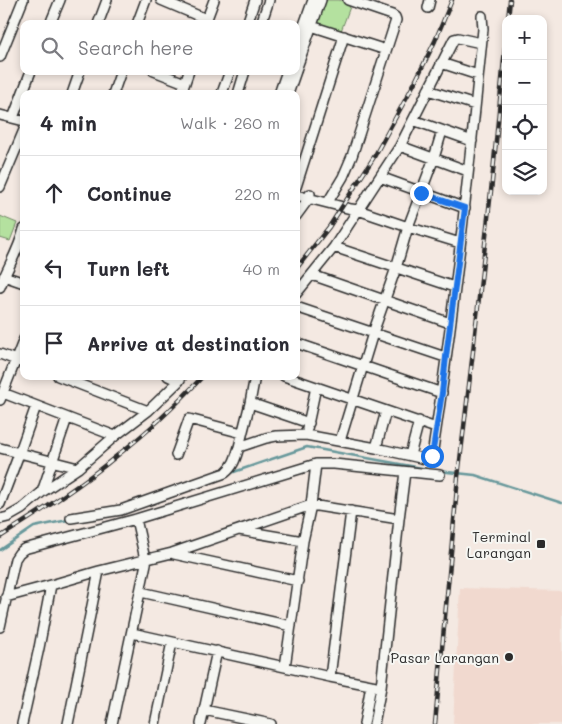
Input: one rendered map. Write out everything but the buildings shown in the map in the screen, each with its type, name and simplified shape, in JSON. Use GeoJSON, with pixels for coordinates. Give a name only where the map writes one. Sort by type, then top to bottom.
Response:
{"type":"FeatureCollection","features":[{"type":"Feature","properties":{"kind":"street"},"geometry":{"type":"LineString","coordinates":[[0,58],[23,0]]}},
{"type":"Feature","properties":{"kind":"street"},"geometry":{"type":"LineString","coordinates":[[52,20],[60,0]]}},
{"type":"Feature","properties":{"kind":"street"},"geometry":{"type":"LineString","coordinates":[[94,20],[102,0]]}},
{"type":"Feature","properties":{"kind":"street"},"geometry":{"type":"LineString","coordinates":[[100,20],[107,0]]}},
{"type":"Feature","properties":{"kind":"street"},"geometry":{"type":"LineString","coordinates":[[138,20],[146,0]]}},
{"type":"Feature","properties":{"kind":"street"},"geometry":{"type":"LineString","coordinates":[[161,0],[204,20]]}},
{"type":"Feature","properties":{"kind":"street"},"geometry":{"type":"LineString","coordinates":[[206,20],[214,0]]}},
{"type":"Feature","properties":{"kind":"street"},"geometry":{"type":"LineString","coordinates":[[250,20],[255,0]]}},
{"type":"Feature","properties":{"kind":"street"},"geometry":{"type":"LineString","coordinates":[[262,20],[268,0]]}},
{"type":"Feature","properties":{"kind":"street"},"geometry":{"type":"LineString","coordinates":[[300,56],[313,0]]}},
{"type":"Feature","properties":{"kind":"street"},"geometry":{"type":"LineString","coordinates":[[300,40],[320,0]]}},
{"type":"Feature","properties":{"kind":"street"},"geometry":{"type":"LineString","coordinates":[[328,202],[343,177],[352,156],[396,20],[395,17],[362,2],[348,0]]}},
{"type":"Feature","properties":{"kind":"street"},"geometry":{"type":"LineString","coordinates":[[374,9],[377,0]]}},
{"type":"Feature","properties":{"kind":"street"},"geometry":{"type":"LineString","coordinates":[[239,447],[276,436],[306,435],[410,454],[425,459],[432,456],[442,393],[465,208],[482,16]]}},
{"type":"Feature","properties":{"kind":"street"},"geometry":{"type":"LineString","coordinates":[[308,25],[386,50]]}},
{"type":"Feature","properties":{"kind":"street"},"geometry":{"type":"LineString","coordinates":[[300,175],[344,36]]}},
{"type":"Feature","properties":{"kind":"street"},"geometry":{"type":"LineString","coordinates":[[300,289],[334,247],[355,211],[400,146],[454,39],[458,38],[481,43]]}},
{"type":"Feature","properties":{"kind":"street"},"geometry":{"type":"LineString","coordinates":[[441,63],[478,75]]}},
{"type":"Feature","properties":{"kind":"street"},"geometry":{"type":"LineString","coordinates":[[24,90],[29,75]]}},
{"type":"Feature","properties":{"kind":"street"},"geometry":{"type":"LineString","coordinates":[[67,90],[73,75]]}},
{"type":"Feature","properties":{"kind":"street"},"geometry":{"type":"LineString","coordinates":[[73,90],[79,75]]}},
{"type":"Feature","properties":{"kind":"street"},"geometry":{"type":"LineString","coordinates":[[115,90],[120,75]]}},
{"type":"Feature","properties":{"kind":"street"},"geometry":{"type":"LineString","coordinates":[[164,75],[185,83]]}},
{"type":"Feature","properties":{"kind":"street"},"geometry":{"type":"LineString","coordinates":[[182,90],[187,75]]}},
{"type":"Feature","properties":{"kind":"street"},"geometry":{"type":"LineString","coordinates":[[223,90],[229,75]]}},
{"type":"Feature","properties":{"kind":"street"},"geometry":{"type":"LineString","coordinates":[[239,90],[244,75]]}},
{"type":"Feature","properties":{"kind":"street"},"geometry":{"type":"LineString","coordinates":[[280,90],[286,75]]}},
{"type":"Feature","properties":{"kind":"street"},"geometry":{"type":"LineString","coordinates":[[289,90],[295,75]]}},
{"type":"Feature","properties":{"kind":"street"},"geometry":{"type":"LineString","coordinates":[[428,90],[475,105]]}},
{"type":"Feature","properties":{"kind":"street"},"geometry":{"type":"LineString","coordinates":[[13,118],[20,100]]}},
{"type":"Feature","properties":{"kind":"street"},"geometry":{"type":"LineString","coordinates":[[0,115],[20,120]]}},
{"type":"Feature","properties":{"kind":"street"},"geometry":{"type":"LineString","coordinates":[[413,120],[472,141]]}},
{"type":"Feature","properties":{"kind":"street"},"geometry":{"type":"LineString","coordinates":[[340,441],[407,229],[434,158],[442,131]]}},
{"type":"Feature","properties":{"kind":"street"},"geometry":{"type":"LineString","coordinates":[[0,187],[20,140]]}},
{"type":"Feature","properties":{"kind":"street"},"geometry":{"type":"LineString","coordinates":[[400,146],[468,171]]}},
{"type":"Feature","properties":{"kind":"street"},"geometry":{"type":"LineString","coordinates":[[380,177],[465,208]]}},
{"type":"Feature","properties":{"kind":"street"},"geometry":{"type":"LineString","coordinates":[[300,190],[312,197]]}},
{"type":"Feature","properties":{"kind":"street"},"geometry":{"type":"LineString","coordinates":[[300,196],[312,197],[460,245]]}},
{"type":"Feature","properties":{"kind":"street"},"geometry":{"type":"LineString","coordinates":[[300,211],[312,197]]}},
{"type":"Feature","properties":{"kind":"street"},"geometry":{"type":"LineString","coordinates":[[0,287],[20,244]]}},
{"type":"Feature","properties":{"kind":"street"},"geometry":{"type":"LineString","coordinates":[[334,247],[454,287]]}},
{"type":"Feature","properties":{"kind":"street"},"geometry":{"type":"LineString","coordinates":[[312,275],[450,323]]}},
{"type":"Feature","properties":{"kind":"street"},"geometry":{"type":"LineString","coordinates":[[4,276],[20,282]]}},
{"type":"Feature","properties":{"kind":"street"},"geometry":{"type":"LineString","coordinates":[[300,308],[446,357]]}},
{"type":"Feature","properties":{"kind":"street"},"geometry":{"type":"LineString","coordinates":[[300,344],[442,393]]}},
{"type":"Feature","properties":{"kind":"street"},"geometry":{"type":"LineString","coordinates":[[0,354],[20,362],[1,396],[36,406],[115,436]]}},
{"type":"Feature","properties":{"kind":"street"},"geometry":{"type":"LineString","coordinates":[[69,380],[148,410]]}},
{"type":"Feature","properties":{"kind":"street"},"geometry":{"type":"LineString","coordinates":[[0,519],[22,509],[42,492],[78,468],[148,410],[178,380]]}},
{"type":"Feature","properties":{"kind":"street"},"geometry":{"type":"LineString","coordinates":[[71,518],[122,510],[225,473],[233,464],[239,447],[254,380]]}},
{"type":"Feature","properties":{"kind":"street"},"geometry":{"type":"LineString","coordinates":[[296,380],[436,428]]}},
{"type":"Feature","properties":{"kind":"street"},"geometry":{"type":"LineString","coordinates":[[306,435],[316,387]]}},
{"type":"Feature","properties":{"kind":"street"},"geometry":{"type":"LineString","coordinates":[[250,403],[309,423]]}},
{"type":"Feature","properties":{"kind":"street"},"geometry":{"type":"LineString","coordinates":[[0,504],[36,406]]}},
{"type":"Feature","properties":{"kind":"street"},"geometry":{"type":"LineString","coordinates":[[376,448],[386,411]]}},
{"type":"Feature","properties":{"kind":"street"},"geometry":{"type":"LineString","coordinates":[[42,492],[67,418]]}},
{"type":"Feature","properties":{"kind":"street"},"geometry":{"type":"LineString","coordinates":[[176,454],[189,419],[242,433]]}},
{"type":"Feature","properties":{"kind":"street"},"geometry":{"type":"LineString","coordinates":[[410,454],[419,421]]}},
{"type":"Feature","properties":{"kind":"street"},"geometry":{"type":"LineString","coordinates":[[0,448],[78,468]]}},
{"type":"Feature","properties":{"kind":"street"},"geometry":{"type":"LineString","coordinates":[[285,667],[316,464]]}},
{"type":"Feature","properties":{"kind":"street"},"geometry":{"type":"LineString","coordinates":[[0,627],[15,559],[19,552],[24,549],[136,519],[316,464],[334,464],[440,475]]}},
{"type":"Feature","properties":{"kind":"street"},"geometry":{"type":"LineString","coordinates":[[374,724],[376,686],[405,472]]}},
{"type":"Feature","properties":{"kind":"street"},"geometry":{"type":"LineString","coordinates":[[6,597],[99,570],[172,553],[311,505],[399,518]]}},
{"type":"Feature","properties":{"kind":"street"},"geometry":{"type":"LineString","coordinates":[[330,677],[351,511]]}},
{"type":"Feature","properties":{"kind":"street"},"geometry":{"type":"LineString","coordinates":[[112,724],[141,592],[146,559],[136,519]]}},
{"type":"Feature","properties":{"kind":"street"},"geometry":{"type":"LineString","coordinates":[[238,530],[303,541]]}},
{"type":"Feature","properties":{"kind":"street"},"geometry":{"type":"LineString","coordinates":[[172,553],[298,581]]}},
{"type":"Feature","properties":{"kind":"street"},"geometry":{"type":"LineString","coordinates":[[68,724],[99,570]]}},
{"type":"Feature","properties":{"kind":"street"},"geometry":{"type":"LineString","coordinates":[[22,724],[52,585]]}},
{"type":"Feature","properties":{"kind":"street"},"geometry":{"type":"LineString","coordinates":[[141,592],[291,626]]}},
{"type":"Feature","properties":{"kind":"street"},"geometry":{"type":"LineString","coordinates":[[132,633],[376,686]]}},
{"type":"Feature","properties":{"kind":"street"},"geometry":{"type":"LineString","coordinates":[[155,724],[172,642]]}},
{"type":"Feature","properties":{"kind":"street"},"geometry":{"type":"LineString","coordinates":[[201,724],[217,651]]}},
{"type":"Feature","properties":{"kind":"street"},"geometry":{"type":"LineString","coordinates":[[364,724],[376,686]]}},
{"type":"Feature","properties":{"kind":"street"},"geometry":{"type":"LineString","coordinates":[[204,710],[271,724]]}},
{"type":"Feature","properties":{"kind":"shaded area","name":"Pasar Larangan"},"geometry":{"type":"Polygon","coordinates":[[[460,588],[562,591],[562,724],[453,724],[460,588]]]}},
{"type":"Feature","properties":{"kind":"green space"},"geometry":{"type":"Polygon","coordinates":[[[322,0],[339,0],[351,4],[341,31],[314,23],[322,0]]]}},
{"type":"Feature","properties":{"kind":"green space"},"geometry":{"type":"Polygon","coordinates":[[[0,216],[17,223],[10,241],[0,238],[0,216]]]}},
{"type":"Feature","properties":{"kind":"waterway"},"geometry":{"type":"LineString","coordinates":[[231,473],[307,447],[438,471],[475,475],[562,503]]}},
{"type":"Feature","properties":{"kind":"waterway"},"geometry":{"type":"LineString","coordinates":[[0,550],[34,527],[68,520]]}},
{"type":"Feature","properties":{"kind":"railway"},"geometry":{"type":"LineString","coordinates":[[300,264],[329,227],[374,157],[415,82],[452,0]]}},
{"type":"Feature","properties":{"kind":"railway"},"geometry":{"type":"LineString","coordinates":[[508,15],[510,0]]}},
{"type":"Feature","properties":{"kind":"railway"},"geometry":{"type":"LineString","coordinates":[[435,724],[458,477],[504,60]]}},
{"type":"Feature","properties":{"kind":"railway"},"geometry":{"type":"LineString","coordinates":[[0,537],[61,497],[105,465],[152,427],[199,380]]}},
{"type":"Feature","properties":{"kind":"place","name":"Terminal Larangan"},"geometry":{"type":"Point","coordinates":[541,544]}},
{"type":"Feature","properties":{"kind":"place","name":"Pasar Larangan"},"geometry":{"type":"Point","coordinates":[509,657]}},
{"type":"Feature","properties":{"kind":"route"},"geometry":{"type":"LineString","coordinates":[[421,193],[465,208],[442,393],[432,456]]}}]}
